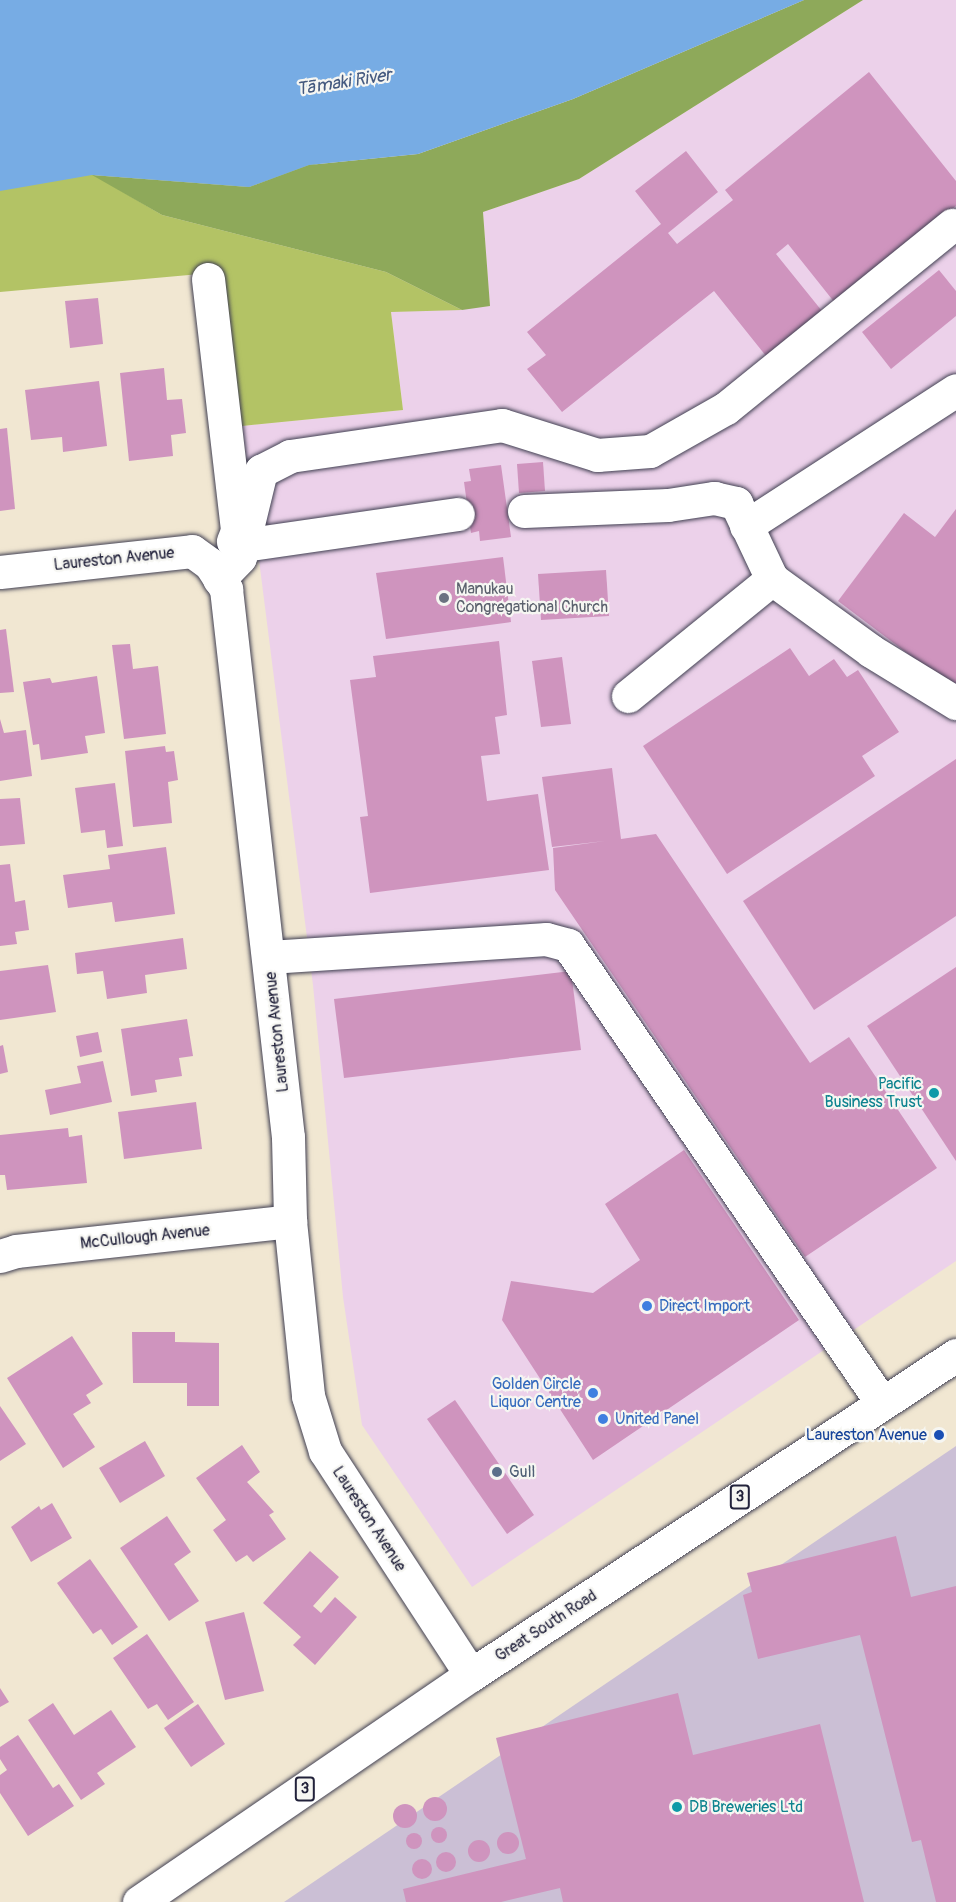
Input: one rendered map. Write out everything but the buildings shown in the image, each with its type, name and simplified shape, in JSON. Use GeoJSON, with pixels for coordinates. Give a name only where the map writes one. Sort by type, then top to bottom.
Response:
{"type":"FeatureCollection","features":[{"type":"Feature","properties":{"kind":"street"},"geometry":{"type":"LineString","coordinates":[[219,579],[240,557],[261,471],[290,456],[501,425],[597,455],[650,451],[726,408],[952,225]]}},
{"type":"Feature","properties":{"kind":"street"},"geometry":{"type":"LineString","coordinates":[[207,279],[237,531],[219,579]]}},
{"type":"Feature","properties":{"kind":"street"},"geometry":{"type":"LineString","coordinates":[[746,526],[956,390]]}},
{"type":"Feature","properties":{"kind":"street"},"geometry":{"type":"LineString","coordinates":[[524,511],[668,505],[714,498],[736,503],[772,579],[871,651],[956,703]]}},
{"type":"Feature","properties":{"kind":"street"},"geometry":{"type":"LineString","coordinates":[[243,545],[458,514]]}},
{"type":"Feature","properties":{"kind":"street","name":"Laureston Avenue"},"geometry":{"type":"LineString","coordinates":[[0,572],[192,551],[210,564],[226,590],[288,1137],[290,1221],[308,1396],[325,1451],[471,1675]]}},
{"type":"Feature","properties":{"kind":"street"},"geometry":{"type":"LineString","coordinates":[[628,696],[772,579]]}},
{"type":"Feature","properties":{"kind":"street"},"geometry":{"type":"LineString","coordinates":[[269,957],[546,939],[568,945],[882,1403]]}},
{"type":"Feature","properties":{"kind":"street","name":"McCullough Avenue"},"geometry":{"type":"LineString","coordinates":[[0,1257],[16,1251],[290,1221]]}},
{"type":"Feature","properties":{"kind":"street","name":"Great South Road"},"geometry":{"type":"LineString","coordinates":[[139,1902],[471,1675],[956,1355]]}},
{"type":"Feature","properties":{"kind":"shaded area"},"geometry":{"type":"Polygon","coordinates":[[[863,0],[956,0],[956,1261],[472,1587],[362,1425],[343,1297],[313,985],[242,426],[403,410],[391,312],[490,306],[483,212],[579,179],[863,0]]]}},
{"type":"Feature","properties":{"kind":"shaded area"},"geometry":{"type":"Polygon","coordinates":[[[956,1446],[956,1902],[284,1902],[956,1446]]]}},
{"type":"Feature","properties":{"kind":"green space"},"geometry":{"type":"Polygon","coordinates":[[[804,0],[249,187],[94,175],[162,215],[386,272],[462,310],[391,312],[403,410],[242,426],[251,518],[200,274],[0,292],[0,22],[804,0]]]}},
{"type":"Feature","properties":{"kind":"green space"},"geometry":{"type":"Polygon","coordinates":[[[804,0],[863,0],[579,179],[483,212],[490,306],[462,310],[386,272],[162,215],[92,175],[249,187],[309,165],[418,154],[573,99],[804,0]]]}},
{"type":"Feature","properties":{"kind":"water","name":"Tāmaki River"},"geometry":{"type":"Polygon","coordinates":[[[0,0],[804,0],[573,99],[418,154],[309,165],[249,187],[92,175],[0,191],[0,0]]]}},
{"type":"Feature","properties":{"kind":"place","name":"Manukau Congregational Church"},"geometry":{"type":"Point","coordinates":[444,598]}},
{"type":"Feature","properties":{"kind":"place","name":"Pacific Business Trust"},"geometry":{"type":"Point","coordinates":[934,1093]}},
{"type":"Feature","properties":{"kind":"place","name":"Direct Import"},"geometry":{"type":"Point","coordinates":[647,1306]}},
{"type":"Feature","properties":{"kind":"place","name":"Golden Circle Liquor Centre"},"geometry":{"type":"Point","coordinates":[593,1393]}},
{"type":"Feature","properties":{"kind":"place","name":"United Panel"},"geometry":{"type":"Point","coordinates":[603,1419]}},
{"type":"Feature","properties":{"kind":"place","name":"Laureston Avenue"},"geometry":{"type":"Point","coordinates":[939,1435]}},
{"type":"Feature","properties":{"kind":"place","name":"Gull"},"geometry":{"type":"Point","coordinates":[497,1472]}},
{"type":"Feature","properties":{"kind":"place","name":"DB Breweries Ltd"},"geometry":{"type":"Point","coordinates":[677,1807]}}]}
